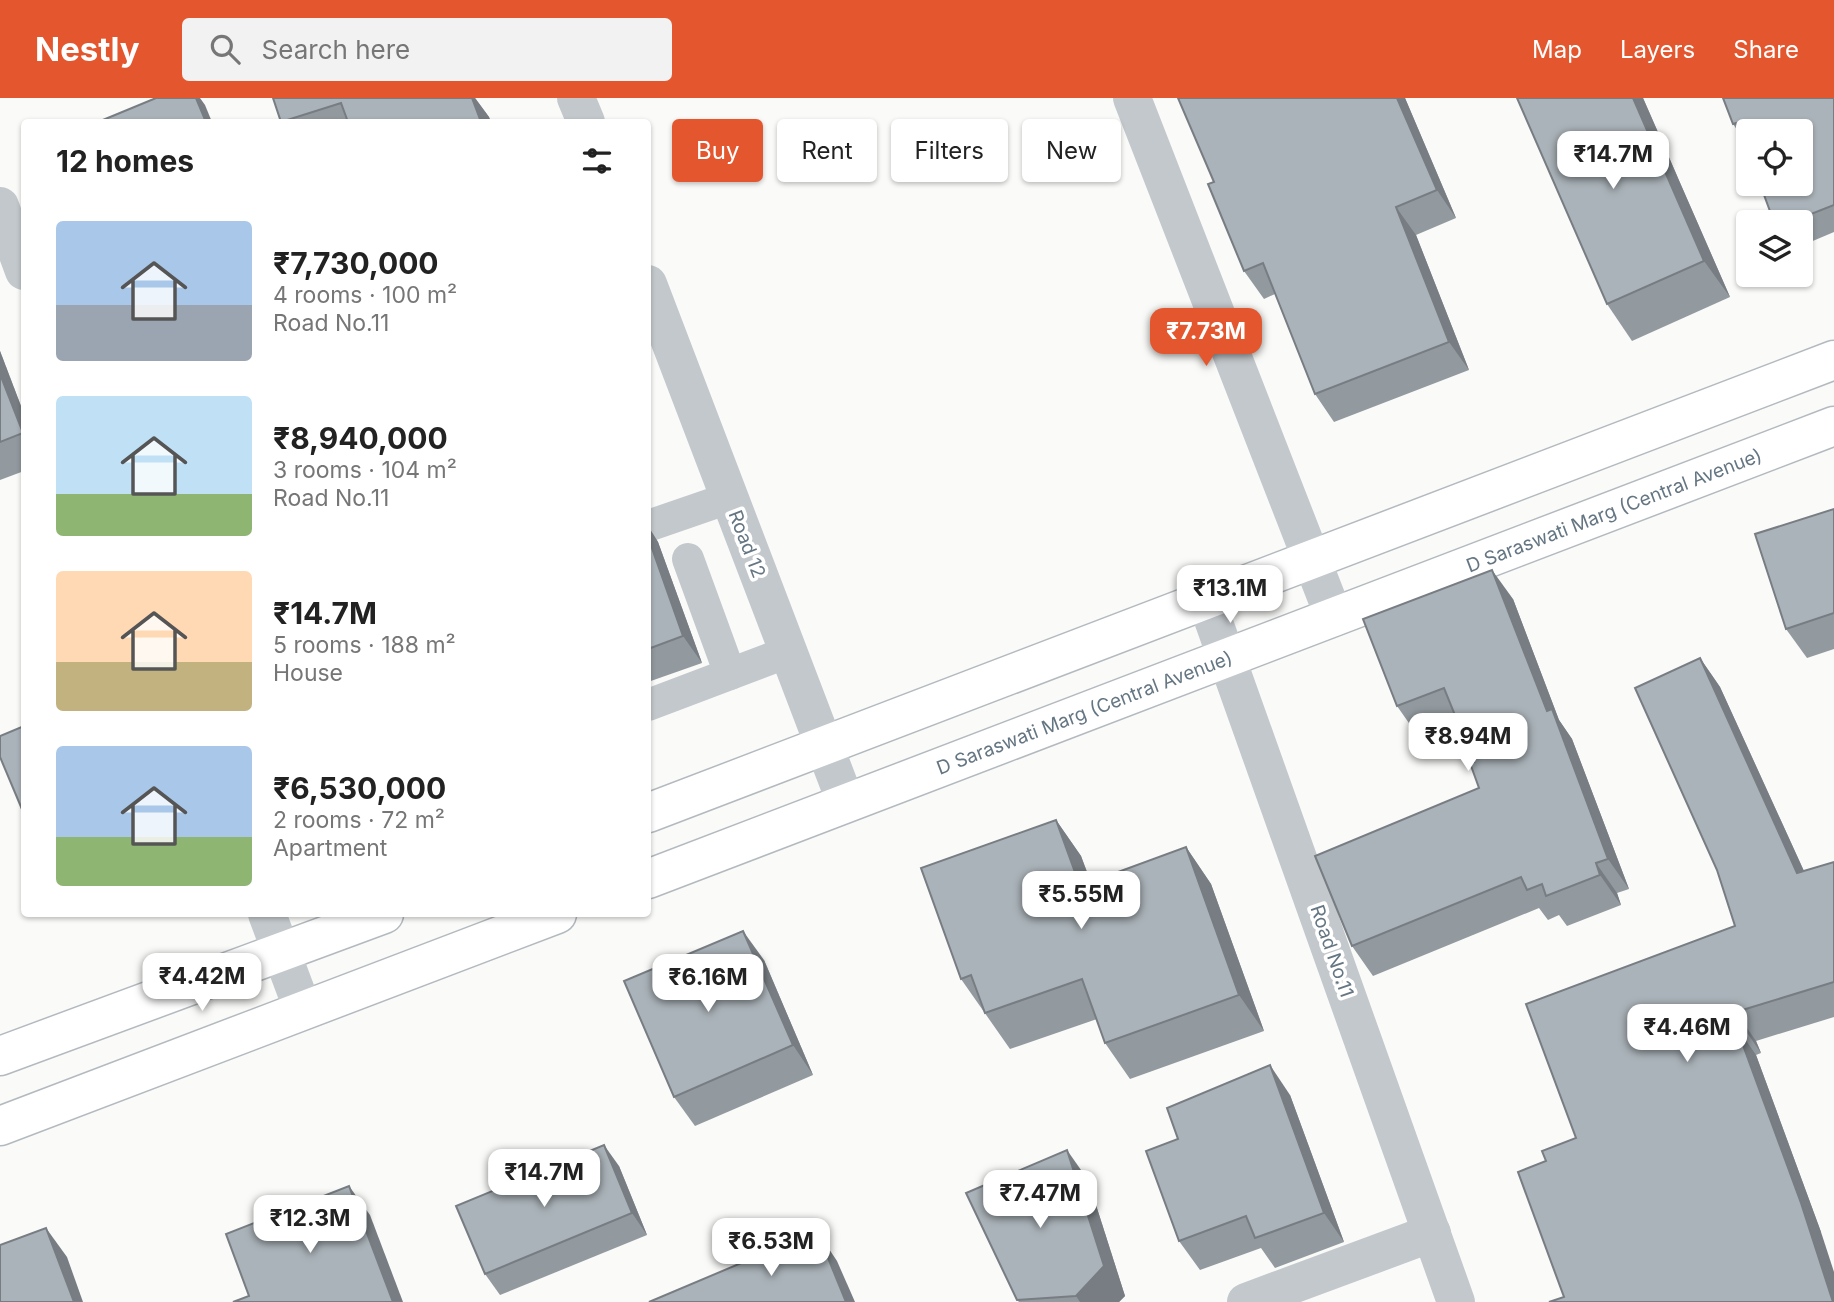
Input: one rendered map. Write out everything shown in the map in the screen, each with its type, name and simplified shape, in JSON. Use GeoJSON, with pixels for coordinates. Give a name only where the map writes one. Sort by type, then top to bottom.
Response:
{"type":"FeatureCollection","features":[{"type":"Feature","properties":{"kind":"main road"},"geometry":{"type":"LineString","coordinates":[[651,812],[1834,360]]}},
{"type":"Feature","properties":{"kind":"main road","name":"D Saraswati Marg (Central Avenue)"},"geometry":{"type":"LineString","coordinates":[[651,878],[1834,426]]}},
{"type":"Feature","properties":{"kind":"main road"},"geometry":{"type":"LineString","coordinates":[[0,1056],[376,917]]}},
{"type":"Feature","properties":{"kind":"main road"},"geometry":{"type":"LineString","coordinates":[[0,1126],[549,917]]}},
{"type":"Feature","properties":{"kind":"street"},"geometry":{"type":"LineString","coordinates":[[576,98],[585,119]]}},
{"type":"Feature","properties":{"kind":"street"},"geometry":{"type":"LineString","coordinates":[[1132,98],[1334,617]]}},
{"type":"Feature","properties":{"kind":"street"},"geometry":{"type":"LineString","coordinates":[[0,206],[21,263]]}},
{"type":"Feature","properties":{"kind":"street","name":"Road 12"},"geometry":{"type":"LineString","coordinates":[[651,292],[846,803]]}},
{"type":"Feature","properties":{"kind":"street","name":"Road No.11"},"geometry":{"type":"LineString","coordinates":[[1206,600],[1456,1302]]}},
{"type":"Feature","properties":{"kind":"street"},"geometry":{"type":"LineString","coordinates":[[268,917],[303,1010]]}},
{"type":"Feature","properties":{"kind":"street"},"geometry":{"type":"LineString","coordinates":[[1246,1302],[1432,1233]]}},
{"type":"Feature","properties":{"kind":"lane"},"geometry":{"type":"LineString","coordinates":[[651,525],[729,498]]}},
{"type":"Feature","properties":{"kind":"lane"},"geometry":{"type":"LineString","coordinates":[[688,559],[730,674]]}},
{"type":"Feature","properties":{"kind":"lane"},"geometry":{"type":"LineString","coordinates":[[651,704],[788,652]]}},
{"type":"Feature","properties":{"kind":"building"},"geometry":{"type":"Polygon","coordinates":[[[156,98],[196,98],[205,119],[105,119],[156,98]]]}},
{"type":"Feature","properties":{"kind":"building"},"geometry":{"type":"Polygon","coordinates":[[[273,98],[472,98],[480,119],[347,119],[341,103],[290,119],[280,119],[273,98]]]}},
{"type":"Feature","properties":{"kind":"building"},"geometry":{"type":"Polygon","coordinates":[[[1178,98],[1397,98],[1437,190],[1396,207],[1449,342],[1315,394],[1263,263],[1244,271],[1208,184],[1214,182],[1178,98]]]}},
{"type":"Feature","properties":{"kind":"building"},"geometry":{"type":"Polygon","coordinates":[[[1517,98],[1633,98],[1704,261],[1607,304],[1517,98]]]}},
{"type":"Feature","properties":{"kind":"building"},"geometry":{"type":"Polygon","coordinates":[[[1723,98],[1834,98],[1834,205],[1813,213],[1813,210],[1770,210],[1764,196],[1813,196],[1813,119],[1736,119],[1733,124],[1723,98]]]}},
{"type":"Feature","properties":{"kind":"building"},"geometry":{"type":"Polygon","coordinates":[[[0,374],[21,434],[0,442],[0,374]]]}},
{"type":"Feature","properties":{"kind":"building"},"geometry":{"type":"Polygon","coordinates":[[[1834,509],[1834,613],[1786,629],[1755,534],[1834,509]]]}},
{"type":"Feature","properties":{"kind":"building"},"geometry":{"type":"Polygon","coordinates":[[[651,545],[683,636],[651,648],[651,545]]]}},
{"type":"Feature","properties":{"kind":"building"},"geometry":{"type":"Polygon","coordinates":[[[1492,570],[1547,711],[1552,709],[1608,859],[1596,863],[1600,875],[1546,896],[1542,884],[1527,890],[1521,877],[1352,946],[1315,856],[1479,788],[1470,763],[1474,762],[1444,688],[1397,706],[1363,619],[1492,570]]]}},
{"type":"Feature","properties":{"kind":"building"},"geometry":{"type":"Polygon","coordinates":[[[1700,658],[1797,873],[1834,862],[1834,982],[1736,1012],[1741,1024],[1736,1026],[1801,1203],[1833,1302],[1549,1302],[1564,1297],[1518,1172],[1546,1161],[1542,1151],[1576,1138],[1526,1004],[1735,926],[1717,870],[1635,688],[1700,658]]]}},
{"type":"Feature","properties":{"kind":"building"},"geometry":{"type":"Polygon","coordinates":[[[21,727],[21,807],[0,757],[0,736],[21,727]]]}},
{"type":"Feature","properties":{"kind":"building"},"geometry":{"type":"Polygon","coordinates":[[[1056,820],[1080,886],[1186,847],[1239,995],[1105,1043],[1082,979],[985,1013],[971,975],[961,979],[921,868],[1056,820]]]}},
{"type":"Feature","properties":{"kind":"building"},"geometry":{"type":"Polygon","coordinates":[[[743,931],[793,1045],[674,1097],[624,981],[743,931]]]}},
{"type":"Feature","properties":{"kind":"building"},"geometry":{"type":"Polygon","coordinates":[[[1270,1065],[1324,1213],[1255,1238],[1246,1216],[1179,1241],[1146,1151],[1178,1139],[1167,1108],[1270,1065]]]}},
{"type":"Feature","properties":{"kind":"building"},"geometry":{"type":"Polygon","coordinates":[[[604,1145],[632,1213],[485,1274],[456,1206],[604,1145]]]}},
{"type":"Feature","properties":{"kind":"building"},"geometry":{"type":"Polygon","coordinates":[[[1067,1150],[1104,1266],[1076,1296],[1017,1300],[966,1193],[1067,1150]]]}},
{"type":"Feature","properties":{"kind":"building"},"geometry":{"type":"Polygon","coordinates":[[[349,1186],[393,1302],[233,1302],[249,1296],[226,1234],[349,1186]]]}},
{"type":"Feature","properties":{"kind":"building"},"geometry":{"type":"Polygon","coordinates":[[[46,1228],[74,1302],[0,1302],[0,1245],[46,1228]]]}},
{"type":"Feature","properties":{"kind":"building"},"geometry":{"type":"Polygon","coordinates":[[[817,1231],[846,1302],[649,1302],[817,1231]]]}}]}
